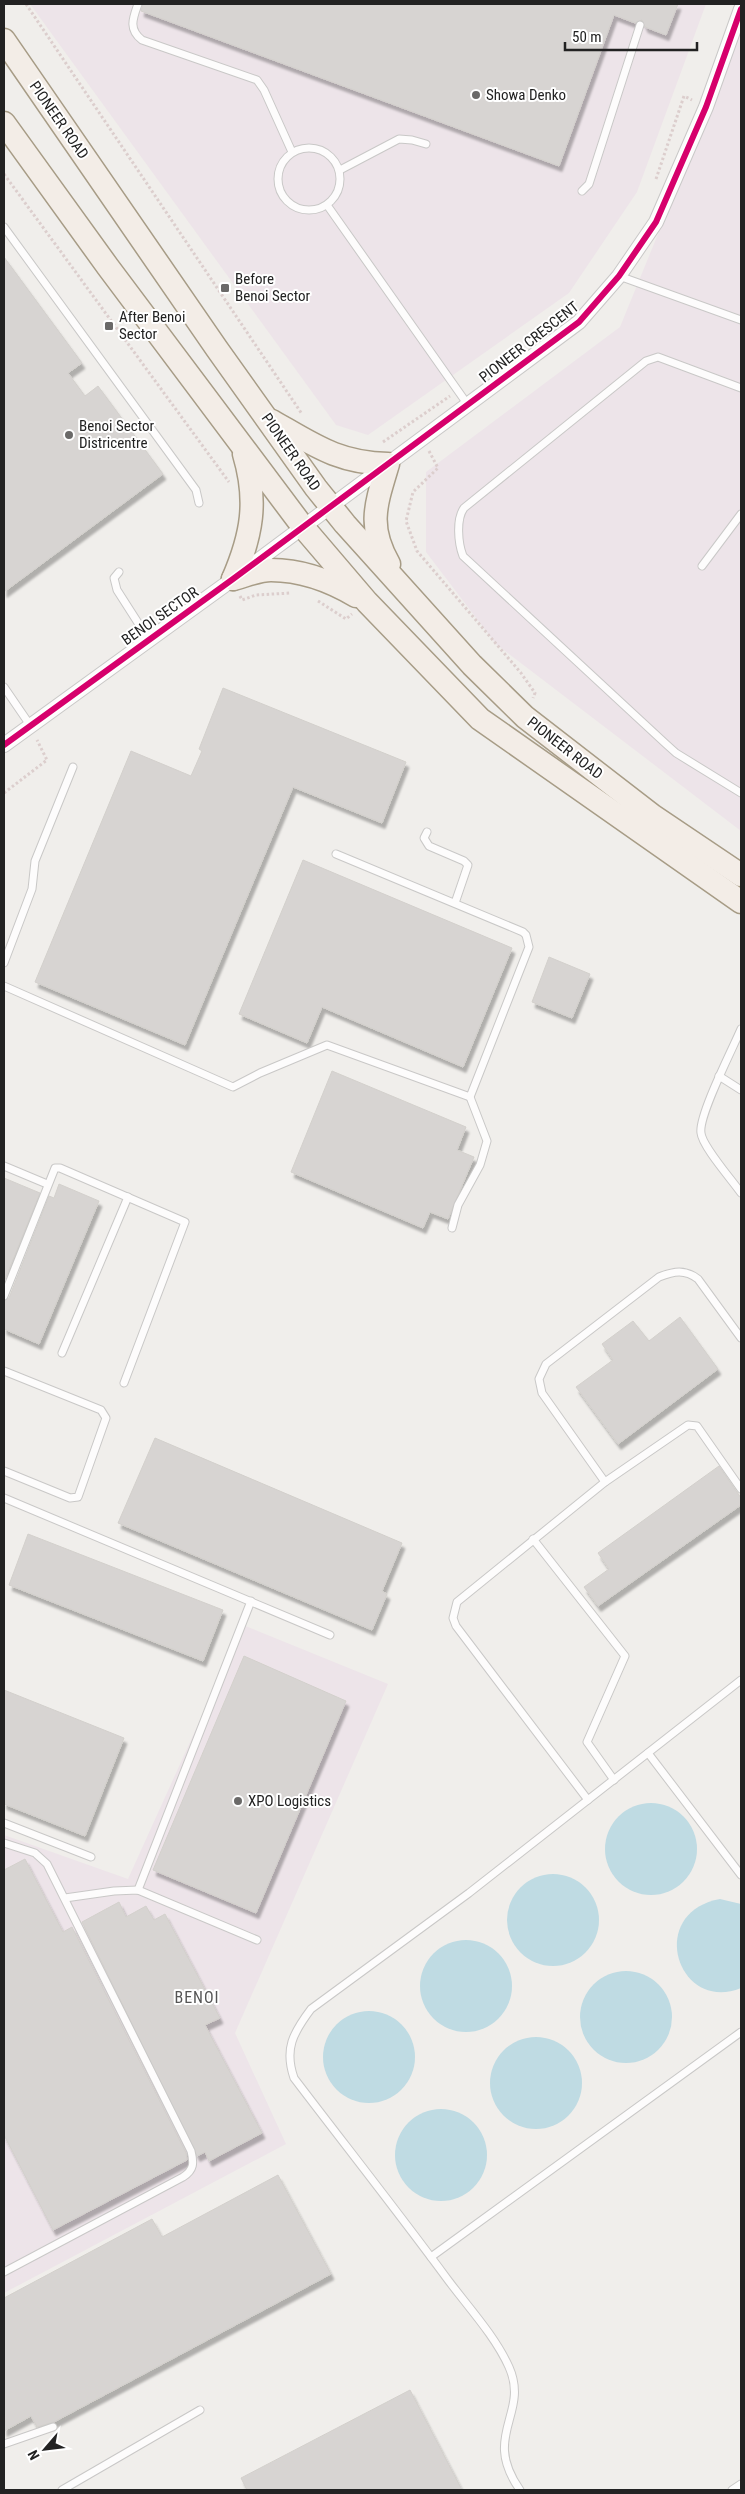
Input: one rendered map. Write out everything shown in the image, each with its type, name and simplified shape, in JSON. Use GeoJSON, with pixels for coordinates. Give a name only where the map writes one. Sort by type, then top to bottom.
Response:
{"type":"FeatureCollection","features":[{"type":"Feature","properties":{"kind":"main road","name":"PIONEER ROAD"},"geometry":{"type":"LineString","coordinates":[[4,40],[330,507],[472,666],[525,717],[652,816],[741,875]]}},
{"type":"Feature","properties":{"kind":"main road","name":"PIONEER ROAD"},"geometry":{"type":"LineString","coordinates":[[4,123],[108,268],[303,527],[367,602],[480,719],[741,902]]}},
{"type":"Feature","properties":{"kind":"main road"},"geometry":{"type":"LineString","coordinates":[[267,418],[330,454],[350,461],[388,464],[374,523],[378,544],[407,593]]}},
{"type":"Feature","properties":{"kind":"main road"},"geometry":{"type":"LineString","coordinates":[[233,580],[251,529],[253,499],[251,476],[240,441]]}},
{"type":"Feature","properties":{"kind":"main road"},"geometry":{"type":"LineString","coordinates":[[233,580],[270,570],[309,574],[332,582],[367,602]]}},
{"type":"Feature","properties":{"kind":"street","name":"PIONEER CRESCENT"},"geometry":{"type":"LineString","coordinates":[[330,507],[579,322],[619,276],[656,222],[706,107],[741,9]]}},
{"type":"Feature","properties":{"kind":"street","name":"BENOI SECTOR"},"geometry":{"type":"LineString","coordinates":[[4,745],[30,724],[233,580],[330,507]]}},
{"type":"Feature","properties":{"kind":"lane"},"geometry":{"type":"LineString","coordinates":[[138,4],[132,27],[135,35],[142,40],[257,80],[264,90],[292,152]]}},
{"type":"Feature","properties":{"kind":"lane"},"geometry":{"type":"LineString","coordinates":[[582,191],[589,184],[640,25]]}},
{"type":"Feature","properties":{"kind":"lane"},"geometry":{"type":"LineString","coordinates":[[340,170],[399,139],[426,144]]}},
{"type":"Feature","properties":{"kind":"lane"},"geometry":{"type":"LineString","coordinates":[[303,148],[320,149],[334,160],[340,170],[341,183],[336,196],[327,205],[314,210],[300,209],[288,202],[280,190],[278,176],[282,162],[292,152],[303,148]]}},
{"type":"Feature","properties":{"kind":"lane"},"geometry":{"type":"LineString","coordinates":[[327,205],[468,406]]}},
{"type":"Feature","properties":{"kind":"lane"},"geometry":{"type":"LineString","coordinates":[[4,227],[196,490],[199,503]]}},
{"type":"Feature","properties":{"kind":"lane"},"geometry":{"type":"LineString","coordinates":[[619,276],[741,320]]}},
{"type":"Feature","properties":{"kind":"lane"},"geometry":{"type":"LineString","coordinates":[[741,388],[658,357],[646,361],[464,508],[460,513],[459,545],[463,556],[676,753],[741,793]]}},
{"type":"Feature","properties":{"kind":"lane"},"geometry":{"type":"LineString","coordinates":[[702,566],[741,514]]}},
{"type":"Feature","properties":{"kind":"lane"},"geometry":{"type":"LineString","coordinates":[[118,572],[114,578],[117,590],[148,640]]}},
{"type":"Feature","properties":{"kind":"lane"},"geometry":{"type":"LineString","coordinates":[[4,688],[30,724]]}},
{"type":"Feature","properties":{"kind":"lane"},"geometry":{"type":"LineString","coordinates":[[4,963],[32,889],[35,861],[73,767]]}},
{"type":"Feature","properties":{"kind":"lane"},"geometry":{"type":"LineString","coordinates":[[427,832],[424,838],[429,846],[464,860],[468,865],[455,903]]}},
{"type":"Feature","properties":{"kind":"lane"},"geometry":{"type":"LineString","coordinates":[[336,854],[523,932],[529,942],[529,947],[470,1097],[487,1141],[480,1165],[458,1205],[452,1228]]}},
{"type":"Feature","properties":{"kind":"lane"},"geometry":{"type":"LineString","coordinates":[[4,986],[233,1087],[260,1073],[327,1045],[470,1097]]}},
{"type":"Feature","properties":{"kind":"lane"},"geometry":{"type":"LineString","coordinates":[[741,1029],[719,1076],[700,1133],[704,1142],[741,1193]]}},
{"type":"Feature","properties":{"kind":"lane"},"geometry":{"type":"LineString","coordinates":[[719,1076],[741,1090]]}},
{"type":"Feature","properties":{"kind":"lane"},"geometry":{"type":"LineString","coordinates":[[4,1166],[47,1184]]}},
{"type":"Feature","properties":{"kind":"lane"},"geometry":{"type":"LineString","coordinates":[[4,1296],[53,1169],[60,1168],[185,1222],[124,1382]]}},
{"type":"Feature","properties":{"kind":"lane"},"geometry":{"type":"LineString","coordinates":[[62,1353],[128,1197]]}},
{"type":"Feature","properties":{"kind":"lane"},"geometry":{"type":"LineString","coordinates":[[605,1482],[542,1393],[539,1379],[546,1364],[659,1277],[679,1271],[690,1273],[698,1279],[741,1338]]}},
{"type":"Feature","properties":{"kind":"lane"},"geometry":{"type":"LineString","coordinates":[[4,1371],[101,1410],[106,1418],[78,1497],[70,1498],[4,1471]]}},
{"type":"Feature","properties":{"kind":"lane"},"geometry":{"type":"LineString","coordinates":[[588,1800],[456,1626],[453,1618],[454,1609],[462,1595],[605,1482],[682,1428],[692,1424],[697,1426],[741,1489]]}},
{"type":"Feature","properties":{"kind":"lane"},"geometry":{"type":"LineString","coordinates":[[4,1498],[330,1635]]}},
{"type":"Feature","properties":{"kind":"lane"},"geometry":{"type":"LineString","coordinates":[[533,1539],[625,1656],[587,1742],[614,1780]]}},
{"type":"Feature","properties":{"kind":"lane"},"geometry":{"type":"LineString","coordinates":[[138,1890],[251,1601]]}},
{"type":"Feature","properties":{"kind":"lane"},"geometry":{"type":"LineString","coordinates":[[520,2490],[508,2472],[503,2450],[503,2438],[514,2401],[514,2379],[497,2347],[431,2257],[294,2078],[288,2061],[295,2031],[311,2009],[469,1892],[741,1680]]}},
{"type":"Feature","properties":{"kind":"lane"},"geometry":{"type":"LineString","coordinates":[[648,1753],[741,1875]]}},
{"type":"Feature","properties":{"kind":"lane"},"geometry":{"type":"LineString","coordinates":[[4,1822],[91,1857]]}},
{"type":"Feature","properties":{"kind":"lane"},"geometry":{"type":"LineString","coordinates":[[4,1844],[35,1853],[47,1864],[191,2151],[194,2162],[191,2172],[183,2178],[4,2272]]}},
{"type":"Feature","properties":{"kind":"lane"},"geometry":{"type":"LineString","coordinates":[[65,1898],[114,1891],[138,1890],[257,1940]]}},
{"type":"Feature","properties":{"kind":"lane"},"geometry":{"type":"LineString","coordinates":[[431,2257],[741,2032]]}},
{"type":"Feature","properties":{"kind":"lane"},"geometry":{"type":"LineString","coordinates":[[62,2490],[200,2410]]}},
{"type":"Feature","properties":{"kind":"lane"},"geometry":{"type":"LineString","coordinates":[[4,2444],[54,2428]]}},
{"type":"Feature","properties":{"kind":"lane"},"geometry":{"type":"LineString","coordinates":[[732,2490],[741,2484]]}},
{"type":"Feature","properties":{"kind":"path"},"geometry":{"type":"LineString","coordinates":[[26,4],[302,415],[310,420]]}},
{"type":"Feature","properties":{"kind":"path"},"geometry":{"type":"LineString","coordinates":[[656,180],[684,96],[706,107]]}},
{"type":"Feature","properties":{"kind":"path"},"geometry":{"type":"LineString","coordinates":[[4,174],[230,484]]}},
{"type":"Feature","properties":{"kind":"path"},"geometry":{"type":"LineString","coordinates":[[375,443],[385,442],[457,391]]}},
{"type":"Feature","properties":{"kind":"path"},"geometry":{"type":"LineString","coordinates":[[423,438],[438,468],[414,492],[406,521],[417,551],[535,693],[525,717]]}},
{"type":"Feature","properties":{"kind":"path"},"geometry":{"type":"LineString","coordinates":[[233,580],[242,600],[256,595],[298,593]]}},
{"type":"Feature","properties":{"kind":"path"},"geometry":{"type":"LineString","coordinates":[[316,600],[346,619],[367,602]]}},
{"type":"Feature","properties":{"kind":"path"},"geometry":{"type":"LineString","coordinates":[[4,793],[47,760],[30,724]]}},
{"type":"Feature","properties":{"kind":"shaded area"},"geometry":{"type":"Polygon","coordinates":[[[30,4],[706,4],[637,192],[569,293],[368,435],[336,425],[30,4]]]}},
{"type":"Feature","properties":{"kind":"shaded area"},"geometry":{"type":"Polygon","coordinates":[[[741,31],[741,831],[496,644],[426,552],[426,472],[620,327],[741,31]]]}},
{"type":"Feature","properties":{"kind":"shaded area"},"geometry":{"type":"Polygon","coordinates":[[[243,1625],[388,1684],[235,2033],[286,2144],[4,2293],[4,1835],[128,1879],[243,1625]]]}},
{"type":"Feature","properties":{"kind":"water"},"geometry":{"type":"Polygon","coordinates":[[[642,1803],[660,1803],[677,1810],[690,1823],[697,1840],[697,1858],[690,1875],[677,1888],[660,1895],[642,1895],[625,1888],[612,1875],[605,1858],[605,1840],[612,1823],[625,1810],[642,1803]]]}},
{"type":"Feature","properties":{"kind":"water"},"geometry":{"type":"Polygon","coordinates":[[[544,1874],[562,1874],[579,1881],[592,1894],[599,1911],[599,1929],[592,1946],[579,1959],[562,1966],[544,1966],[527,1959],[514,1946],[507,1929],[507,1911],[514,1894],[527,1881],[544,1874]]]}},
{"type":"Feature","properties":{"kind":"water"},"geometry":{"type":"Polygon","coordinates":[[[720,1899],[741,1904],[741,1988],[719,1992],[701,1987],[687,1975],[679,1959],[677,1940],[683,1922],[697,1908],[720,1899]]]}},
{"type":"Feature","properties":{"kind":"water"},"geometry":{"type":"Polygon","coordinates":[[[457,1940],[475,1940],[492,1947],[505,1960],[512,1977],[512,1995],[505,2012],[492,2025],[475,2032],[457,2032],[440,2025],[427,2012],[420,1995],[420,1977],[427,1960],[440,1947],[457,1940]]]}},
{"type":"Feature","properties":{"kind":"water"},"geometry":{"type":"Polygon","coordinates":[[[617,1971],[635,1971],[652,1978],[665,1991],[672,2008],[672,2026],[665,2043],[652,2056],[635,2063],[617,2063],[600,2056],[587,2043],[580,2026],[580,2008],[587,1991],[600,1978],[617,1971]]]}},
{"type":"Feature","properties":{"kind":"water"},"geometry":{"type":"Polygon","coordinates":[[[360,2011],[378,2011],[395,2018],[408,2031],[415,2048],[415,2066],[408,2083],[395,2096],[378,2103],[360,2103],[343,2096],[330,2083],[323,2066],[323,2048],[330,2031],[343,2018],[360,2011]]]}},
{"type":"Feature","properties":{"kind":"water"},"geometry":{"type":"Polygon","coordinates":[[[536,2037],[554,2040],[569,2050],[579,2065],[582,2083],[579,2101],[569,2116],[554,2126],[536,2129],[518,2126],[503,2116],[493,2101],[490,2083],[493,2065],[503,2050],[518,2040],[536,2037]]]}},
{"type":"Feature","properties":{"kind":"water"},"geometry":{"type":"Polygon","coordinates":[[[432,2109],[450,2109],[467,2116],[480,2129],[487,2146],[487,2164],[480,2181],[467,2194],[450,2201],[432,2201],[415,2194],[402,2181],[395,2164],[395,2146],[402,2129],[415,2116],[432,2109]]]}},
{"type":"Feature","properties":{"kind":"building","name":"Showa Denko"},"geometry":{"type":"Polygon","coordinates":[[[143,4],[678,4],[666,35],[645,27],[642,20],[635,23],[614,15],[559,166],[141,11],[143,4]]]}},
{"type":"Feature","properties":{"kind":"building","name":"Benoi Sector Districentre"},"geometry":{"type":"Polygon","coordinates":[[[4,257],[82,363],[68,373],[85,396],[98,386],[163,474],[4,592],[4,257]]]}},
{"type":"Feature","properties":{"kind":"building"},"geometry":{"type":"Polygon","coordinates":[[[223,688],[406,762],[382,823],[293,787],[185,1045],[35,982],[131,751],[191,776],[202,751],[199,749],[223,688]]]}},
{"type":"Feature","properties":{"kind":"building"},"geometry":{"type":"Polygon","coordinates":[[[303,860],[512,948],[463,1067],[322,1007],[307,1043],[239,1014],[303,860]]]}},
{"type":"Feature","properties":{"kind":"building"},"geometry":{"type":"Polygon","coordinates":[[[549,957],[590,974],[572,1018],[532,1002],[549,957]]]}},
{"type":"Feature","properties":{"kind":"building"},"geometry":{"type":"Polygon","coordinates":[[[332,1071],[466,1127],[457,1150],[474,1157],[448,1219],[430,1212],[423,1228],[291,1172],[332,1071]]]}},
{"type":"Feature","properties":{"kind":"building"},"geometry":{"type":"Polygon","coordinates":[[[4,1178],[40,1193],[4,1282],[4,1178]]]}},
{"type":"Feature","properties":{"kind":"building"},"geometry":{"type":"Polygon","coordinates":[[[59,1184],[99,1201],[39,1344],[4,1329],[4,1301],[9,1298],[49,1196],[54,1198],[59,1184]]]}},
{"type":"Feature","properties":{"kind":"building"},"geometry":{"type":"Polygon","coordinates":[[[680,1317],[718,1369],[618,1444],[576,1387],[613,1360],[602,1344],[633,1321],[649,1341],[680,1317]]]}},
{"type":"Feature","properties":{"kind":"building"},"geometry":{"type":"Polygon","coordinates":[[[155,1438],[402,1543],[382,1591],[387,1594],[372,1630],[118,1523],[155,1438]]]}},
{"type":"Feature","properties":{"kind":"building"},"geometry":{"type":"Polygon","coordinates":[[[719,1466],[741,1498],[741,1505],[598,1606],[584,1587],[609,1569],[598,1553],[719,1466]]]}},
{"type":"Feature","properties":{"kind":"building"},"geometry":{"type":"Polygon","coordinates":[[[28,1534],[223,1610],[203,1661],[9,1585],[28,1534]]]}},
{"type":"Feature","properties":{"kind":"building"},"geometry":{"type":"Polygon","coordinates":[[[244,1656],[346,1701],[256,1913],[153,1870],[244,1656]]]}},
{"type":"Feature","properties":{"kind":"building"},"geometry":{"type":"Polygon","coordinates":[[[4,1690],[124,1738],[85,1836],[4,1804],[4,1690]]]}},
{"type":"Feature","properties":{"kind":"building"},"geometry":{"type":"Polygon","coordinates":[[[25,1859],[63,1932],[72,1927],[186,2153],[187,2160],[53,2230],[4,2135],[4,1870],[25,1859]]]}},
{"type":"Feature","properties":{"kind":"building"},"geometry":{"type":"Polygon","coordinates":[[[119,1902],[126,1917],[146,1906],[154,1920],[165,1914],[220,2018],[205,2025],[262,2133],[209,2161],[205,2152],[197,2156],[82,1922],[119,1902]]]}},
{"type":"Feature","properties":{"kind":"building"},"geometry":{"type":"Polygon","coordinates":[[[278,2175],[331,2274],[54,2422],[37,2427],[31,2416],[4,2431],[4,2298],[152,2219],[162,2237],[278,2175]]]}},
{"type":"Feature","properties":{"kind":"building"},"geometry":{"type":"Polygon","coordinates":[[[410,2390],[462,2490],[247,2490],[241,2478],[410,2390]]]}},
{"type":"Feature","properties":{"kind":"cycle path"},"geometry":{"type":"LineString","coordinates":[[4,745],[233,579],[579,322],[619,276],[656,222],[706,107],[741,9]]}},
{"type":"Feature","properties":{"kind":"place","name":"Showa Denko"},"geometry":{"type":"Point","coordinates":[476,95]}},
{"type":"Feature","properties":{"kind":"place","name":"Before Benoi Sector"},"geometry":{"type":"Point","coordinates":[225,288]}},
{"type":"Feature","properties":{"kind":"place","name":"After Benoi Sector"},"geometry":{"type":"Point","coordinates":[109,326]}},
{"type":"Feature","properties":{"kind":"place","name":"Benoi Sector Districentre"},"geometry":{"type":"Point","coordinates":[69,435]}},
{"type":"Feature","properties":{"kind":"place","name":"XPO Logistics"},"geometry":{"type":"Point","coordinates":[238,1801]}},
{"type":"Feature","properties":{"kind":"district","name":"BENOI"},"geometry":{"type":"Point","coordinates":[197,1997]}}]}
